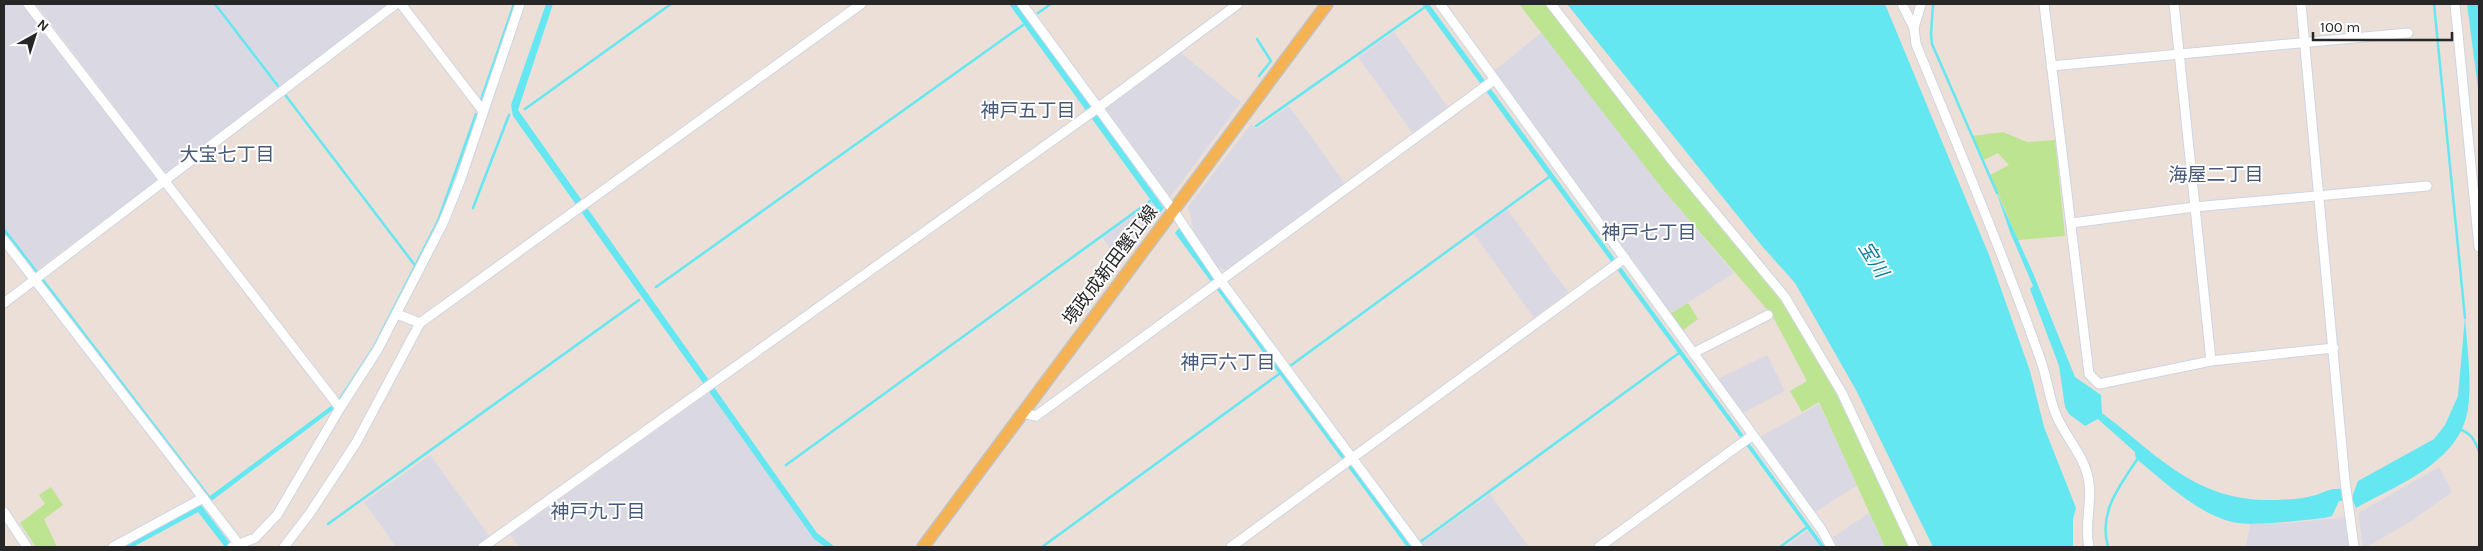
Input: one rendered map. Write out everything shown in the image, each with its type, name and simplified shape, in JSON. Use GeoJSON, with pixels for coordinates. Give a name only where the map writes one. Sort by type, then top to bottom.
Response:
{"type":"FeatureCollection","features":[{"type":"Feature","properties":{"kind":"main road","name":"境政成新田蟹江線"},"geometry":{"type":"LineString","coordinates":[[923,547],[1327,4]]}},
{"type":"Feature","properties":{"kind":"street"},"geometry":{"type":"LineString","coordinates":[[28,4],[166,180],[340,408]]}},
{"type":"Feature","properties":{"kind":"street"},"geometry":{"type":"LineString","coordinates":[[4,303],[396,4]]}},
{"type":"Feature","properties":{"kind":"street"},"geometry":{"type":"LineString","coordinates":[[401,4],[483,111]]}},
{"type":"Feature","properties":{"kind":"street"},"geometry":{"type":"LineString","coordinates":[[4,240],[203,498],[237,546],[255,538],[277,515],[340,408],[378,349],[443,222],[460,182],[520,4]]}},
{"type":"Feature","properties":{"kind":"street"},"geometry":{"type":"LineString","coordinates":[[284,547],[310,513],[356,443],[396,372],[420,323],[861,4]]}},
{"type":"Feature","properties":{"kind":"street"},"geometry":{"type":"LineString","coordinates":[[1022,4],[1093,111],[1173,210],[1217,283],[1349,461],[1418,547]]}},
{"type":"Feature","properties":{"kind":"street"},"geometry":{"type":"LineString","coordinates":[[484,547],[1093,111],[1238,4]]}},
{"type":"Feature","properties":{"kind":"street"},"geometry":{"type":"LineString","coordinates":[[1440,4],[1489,84],[1619,263],[1693,353],[1747,438],[1822,530],[1831,547]]}},
{"type":"Feature","properties":{"kind":"street"},"geometry":{"type":"LineString","coordinates":[[1551,4],[1674,163],[1785,296],[1842,393],[1914,547]]}},
{"type":"Feature","properties":{"kind":"street"},"geometry":{"type":"LineString","coordinates":[[1902,4],[1914,28],[1916,44],[2006,266],[2042,364],[2055,413],[2076,448],[2085,469],[2089,484],[2086,520],[2089,547]]}},
{"type":"Feature","properties":{"kind":"street"},"geometry":{"type":"LineString","coordinates":[[1914,28],[1921,4]]}},
{"type":"Feature","properties":{"kind":"street"},"geometry":{"type":"LineString","coordinates":[[2044,4],[2089,374],[2099,384],[2211,361],[2334,348]]}},
{"type":"Feature","properties":{"kind":"street"},"geometry":{"type":"LineString","coordinates":[[2174,4],[2211,361]]}},
{"type":"Feature","properties":{"kind":"street"},"geometry":{"type":"LineString","coordinates":[[2301,4],[2345,481],[2354,547]]}},
{"type":"Feature","properties":{"kind":"street"},"geometry":{"type":"LineString","coordinates":[[2455,4],[2479,247]]}},
{"type":"Feature","properties":{"kind":"street"},"geometry":{"type":"LineString","coordinates":[[2051,66],[2408,33]]}},
{"type":"Feature","properties":{"kind":"street"},"geometry":{"type":"LineString","coordinates":[[1022,413],[1036,416],[1489,84]]}},
{"type":"Feature","properties":{"kind":"street"},"geometry":{"type":"LineString","coordinates":[[2072,223],[2194,207],[2427,186]]}},
{"type":"Feature","properties":{"kind":"street"},"geometry":{"type":"LineString","coordinates":[[1231,547],[1619,263]]}},
{"type":"Feature","properties":{"kind":"street"},"geometry":{"type":"LineString","coordinates":[[397,314],[420,323]]}},
{"type":"Feature","properties":{"kind":"street"},"geometry":{"type":"LineString","coordinates":[[1693,353],[1768,315]]}},
{"type":"Feature","properties":{"kind":"street"},"geometry":{"type":"LineString","coordinates":[[1599,547],[1747,438]]}},
{"type":"Feature","properties":{"kind":"street"},"geometry":{"type":"LineString","coordinates":[[113,547],[203,498]]}},
{"type":"Feature","properties":{"kind":"street"},"geometry":{"type":"LineString","coordinates":[[4,512],[27,547]]}},
{"type":"Feature","properties":{"kind":"shaded area"},"geometry":{"type":"Polygon","coordinates":[[[4,4],[23,4],[156,176],[155,182],[37,270],[4,227],[4,4]]]}},
{"type":"Feature","properties":{"kind":"shaded area"},"geometry":{"type":"Polygon","coordinates":[[[36,4],[390,4],[168,172],[164,171],[36,4]]]}},
{"type":"Feature","properties":{"kind":"shaded area"},"geometry":{"type":"Polygon","coordinates":[[[1394,32],[1449,109],[1414,135],[1358,57],[1394,32]]]}},
{"type":"Feature","properties":{"kind":"shaded area"},"geometry":{"type":"Polygon","coordinates":[[[1542,32],[1665,192],[1734,273],[1670,314],[1494,71],[1542,32]]]}},
{"type":"Feature","properties":{"kind":"shaded area"},"geometry":{"type":"Polygon","coordinates":[[[1181,53],[1241,102],[1171,196],[1160,187],[1104,107],[1181,53]]]}},
{"type":"Feature","properties":{"kind":"shaded area"},"geometry":{"type":"Polygon","coordinates":[[[1289,106],[1345,184],[1226,270],[1217,266],[1194,231],[1188,207],[1251,124],[1256,129],[1289,106]]]}},
{"type":"Feature","properties":{"kind":"shaded area"},"geometry":{"type":"Polygon","coordinates":[[[1152,201],[1160,213],[1121,265],[1102,237],[1152,201]]]}},
{"type":"Feature","properties":{"kind":"shaded area"},"geometry":{"type":"Polygon","coordinates":[[[1507,209],[1568,292],[1534,318],[1474,234],[1507,209]]]}},
{"type":"Feature","properties":{"kind":"shaded area"},"geometry":{"type":"Polygon","coordinates":[[[1767,355],[1785,391],[1743,413],[1718,379],[1767,355]]]}},
{"type":"Feature","properties":{"kind":"shaded area"},"geometry":{"type":"Polygon","coordinates":[[[710,392],[814,539],[825,547],[519,547],[510,535],[710,392]]]}},
{"type":"Feature","properties":{"kind":"shaded area"},"geometry":{"type":"Polygon","coordinates":[[[1819,404],[1858,485],[1815,512],[1760,437],[1819,404]]]}},
{"type":"Feature","properties":{"kind":"shaded area"},"geometry":{"type":"Polygon","coordinates":[[[430,455],[490,537],[477,547],[396,547],[364,502],[430,455]]]}},
{"type":"Feature","properties":{"kind":"shaded area"},"geometry":{"type":"Polygon","coordinates":[[[2439,467],[2452,492],[2413,520],[2367,547],[2363,547],[2358,513],[2439,467]]]}},
{"type":"Feature","properties":{"kind":"shaded area"},"geometry":{"type":"Polygon","coordinates":[[[1490,494],[1529,547],[1422,547],[1420,544],[1490,494]]]}},
{"type":"Feature","properties":{"kind":"shaded area"},"geometry":{"type":"Polygon","coordinates":[[[1869,513],[1885,547],[1838,547],[1833,537],[1869,513]]]}},
{"type":"Feature","properties":{"kind":"shaded area"},"geometry":{"type":"Polygon","coordinates":[[[2346,517],[2349,547],[2246,547],[2250,524],[2290,523],[2346,517]]]}},
{"type":"Feature","properties":{"kind":"shaded area"},"geometry":{"type":"Polygon","coordinates":[[[1808,530],[1821,547],[1784,547],[1808,530]]]}},
{"type":"Feature","properties":{"kind":"green space"},"geometry":{"type":"Polygon","coordinates":[[[1519,4],[1546,4],[1671,164],[1768,279],[1791,312],[1854,423],[1911,547],[1885,547],[1819,402],[1802,412],[1790,391],[1807,381],[1772,315],[1665,192],[1519,4]]]}},
{"type":"Feature","properties":{"kind":"green space"},"geometry":{"type":"Polygon","coordinates":[[[2003,132],[2027,142],[2055,140],[2065,236],[2018,240],[1990,175],[2009,165],[1998,153],[1984,160],[1972,136],[2003,132]]]}},
{"type":"Feature","properties":{"kind":"green space"},"geometry":{"type":"Polygon","coordinates":[[[1688,303],[1698,319],[1682,331],[1670,314],[1688,303]]]}},
{"type":"Feature","properties":{"kind":"green space"},"geometry":{"type":"Polygon","coordinates":[[[51,487],[63,505],[44,519],[57,547],[36,547],[20,523],[45,504],[39,495],[51,487]]]}},
{"type":"Feature","properties":{"kind":"water"},"geometry":{"type":"Polygon","coordinates":[[[546,4],[553,4],[518,110],[817,533],[835,547],[825,547],[814,539],[513,116],[511,105],[546,4]]]}},
{"type":"Feature","properties":{"kind":"water"},"geometry":{"type":"Polygon","coordinates":[[[1009,4],[1017,4],[1164,208],[1160,213],[1009,4]]]}},
{"type":"Feature","properties":{"kind":"water"},"geometry":{"type":"Polygon","coordinates":[[[1422,4],[1429,4],[1825,547],[1821,547],[1817,542],[1422,4]]]}},
{"type":"Feature","properties":{"kind":"water","name":"宝川"},"geometry":{"type":"Polygon","coordinates":[[[1567,4],[1885,4],[1989,255],[2030,371],[2044,427],[2076,508],[2073,519],[2073,547],[1933,547],[1856,390],[1795,283],[1762,246],[1567,4]]]}},
{"type":"Feature","properties":{"kind":"water"},"geometry":{"type":"Polygon","coordinates":[[[2467,4],[2479,4],[2479,96],[2467,4]]]}},
{"type":"Feature","properties":{"kind":"water"},"geometry":{"type":"Polygon","coordinates":[[[475,113],[478,114],[439,221],[376,347],[341,400],[339,398],[373,346],[437,220],[475,113]]]}},
{"type":"Feature","properties":{"kind":"water"},"geometry":{"type":"Polygon","coordinates":[[[1996,191],[2033,273],[2075,377],[2101,395],[2102,413],[2157,457],[2195,482],[2216,491],[2238,497],[2263,500],[2303,498],[2337,489],[2341,489],[2342,498],[2352,497],[2358,481],[2434,439],[2445,425],[2458,396],[2465,317],[2470,386],[2468,408],[2463,427],[2453,443],[2425,470],[2356,508],[2353,501],[2339,501],[2332,516],[2251,524],[2232,522],[2206,512],[2171,488],[2139,461],[2135,456],[2135,452],[2098,419],[2085,426],[2069,414],[2065,407],[2059,366],[2030,289],[2033,286],[2010,232],[1996,191]]]}},
{"type":"Feature","properties":{"kind":"water"},"geometry":{"type":"Polygon","coordinates":[[[4,227],[210,496],[331,406],[334,409],[210,502],[4,233],[4,227]]]}},
{"type":"Feature","properties":{"kind":"water"},"geometry":{"type":"Polygon","coordinates":[[[1179,228],[1220,288],[1412,547],[1407,547],[1175,233],[1179,228]]]}},
{"type":"Feature","properties":{"kind":"water"},"geometry":{"type":"Polygon","coordinates":[[[201,505],[233,547],[225,547],[198,512],[133,547],[123,547],[201,505]]]}},
{"type":"Feature","properties":{"kind":"waterway"},"geometry":{"type":"LineString","coordinates":[[215,4],[278,86]]}},
{"type":"Feature","properties":{"kind":"waterway"},"geometry":{"type":"LineString","coordinates":[[481,100],[514,4]]}},
{"type":"Feature","properties":{"kind":"waterway"},"geometry":{"type":"LineString","coordinates":[[525,109],[671,4]]}},
{"type":"Feature","properties":{"kind":"waterway"},"geometry":{"type":"LineString","coordinates":[[1038,13],[1051,4]]}},
{"type":"Feature","properties":{"kind":"waterway"},"geometry":{"type":"LineString","coordinates":[[1933,4],[1932,44],[1997,193]]}},
{"type":"Feature","properties":{"kind":"waterway"},"geometry":{"type":"LineString","coordinates":[[2434,4],[2465,318]]}},
{"type":"Feature","properties":{"kind":"waterway"},"geometry":{"type":"LineString","coordinates":[[1256,126],[1425,7]]}},
{"type":"Feature","properties":{"kind":"waterway"},"geometry":{"type":"LineString","coordinates":[[656,287],[1023,25]]}},
{"type":"Feature","properties":{"kind":"waterway"},"geometry":{"type":"LineString","coordinates":[[1257,39],[1271,61],[1259,76]]}},
{"type":"Feature","properties":{"kind":"waterway"},"geometry":{"type":"LineString","coordinates":[[286,96],[414,264]]}},
{"type":"Feature","properties":{"kind":"waterway"},"geometry":{"type":"LineString","coordinates":[[473,208],[509,115]]}},
{"type":"Feature","properties":{"kind":"waterway"},"geometry":{"type":"LineString","coordinates":[[1290,366],[1549,177]]}},
{"type":"Feature","properties":{"kind":"waterway"},"geometry":{"type":"LineString","coordinates":[[786,465],[1150,201]]}},
{"type":"Feature","properties":{"kind":"waterway"},"geometry":{"type":"LineString","coordinates":[[328,524],[639,300]]}},
{"type":"Feature","properties":{"kind":"waterway"},"geometry":{"type":"LineString","coordinates":[[1420,542],[1679,353]]}},
{"type":"Feature","properties":{"kind":"waterway"},"geometry":{"type":"LineString","coordinates":[[1042,547],[1279,374]]}},
{"type":"Feature","properties":{"kind":"waterway"},"geometry":{"type":"LineString","coordinates":[[2459,429],[2472,437],[2479,452]]}},
{"type":"Feature","properties":{"kind":"waterway"},"geometry":{"type":"LineString","coordinates":[[2108,547],[2106,534],[2108,510],[2118,489],[2138,458]]}},
{"type":"Feature","properties":{"kind":"waterway"},"geometry":{"type":"LineString","coordinates":[[1780,547],[1806,528]]}},
{"type":"Feature","properties":{"kind":"district","name":"神戸五丁目"},"geometry":{"type":"Point","coordinates":[1028,110]}},
{"type":"Feature","properties":{"kind":"district","name":"大宝七丁目"},"geometry":{"type":"Point","coordinates":[227,154]}},
{"type":"Feature","properties":{"kind":"district","name":"海屋二丁目"},"geometry":{"type":"Point","coordinates":[2216,174]}},
{"type":"Feature","properties":{"kind":"district","name":"神戸七丁目"},"geometry":{"type":"Point","coordinates":[1649,232]}},
{"type":"Feature","properties":{"kind":"district","name":"神戸六丁目"},"geometry":{"type":"Point","coordinates":[1228,362]}},
{"type":"Feature","properties":{"kind":"district","name":"神戸九丁目"},"geometry":{"type":"Point","coordinates":[598,511]}}]}
